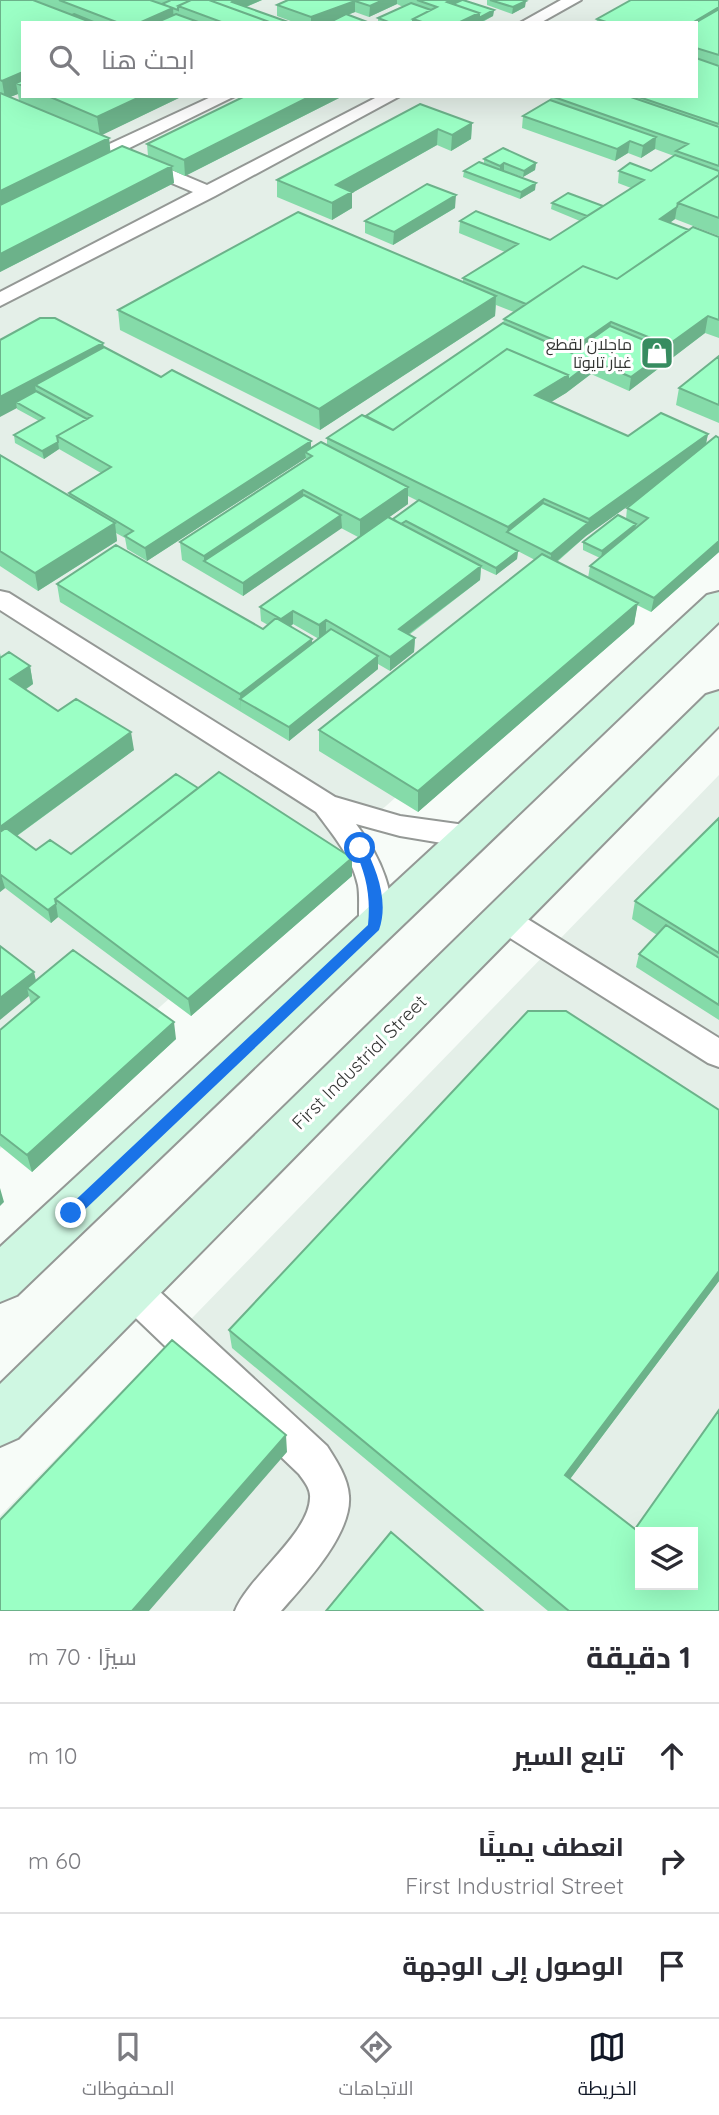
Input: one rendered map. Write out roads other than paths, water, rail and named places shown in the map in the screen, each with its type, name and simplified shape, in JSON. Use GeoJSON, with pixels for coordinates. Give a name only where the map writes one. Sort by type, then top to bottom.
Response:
{"type":"FeatureCollection","features":[{"type":"Feature","properties":{"kind":"main road"},"geometry":{"type":"LineString","coordinates":[[0,1279],[719,603]]}},
{"type":"Feature","properties":{"kind":"main road","name":"First Industrial Street"},"geometry":{"type":"LineString","coordinates":[[0,1420],[719,704]]}},
{"type":"Feature","properties":{"kind":"lane"},"geometry":{"type":"LineString","coordinates":[[534,20],[573,0]]}},
{"type":"Feature","properties":{"kind":"lane"},"geometry":{"type":"LineString","coordinates":[[209,192],[104,149],[222,98]]}},
{"type":"Feature","properties":{"kind":"lane"},"geometry":{"type":"LineString","coordinates":[[0,299],[386,100]]}},
{"type":"Feature","properties":{"kind":"lane"},"geometry":{"type":"LineString","coordinates":[[0,599],[326,805],[400,827],[472,837]]}},
{"type":"Feature","properties":{"kind":"lane"},"geometry":{"type":"LineString","coordinates":[[326,805],[360,848],[372,874],[376,903],[374,927]]}},
{"type":"Feature","properties":{"kind":"lane"},"geometry":{"type":"LineString","coordinates":[[502,918],[719,1054]]}},
{"type":"Feature","properties":{"kind":"lane"},"geometry":{"type":"LineString","coordinates":[[132,1290],[313,1460],[325,1478],[330,1499],[326,1520],[255,1611]]}},
{"type":"Feature","properties":{"kind":"place","name":"ماجلان لقطع غيار تايوتا"},"geometry":{"type":"Point","coordinates":[657,353]}}]}
